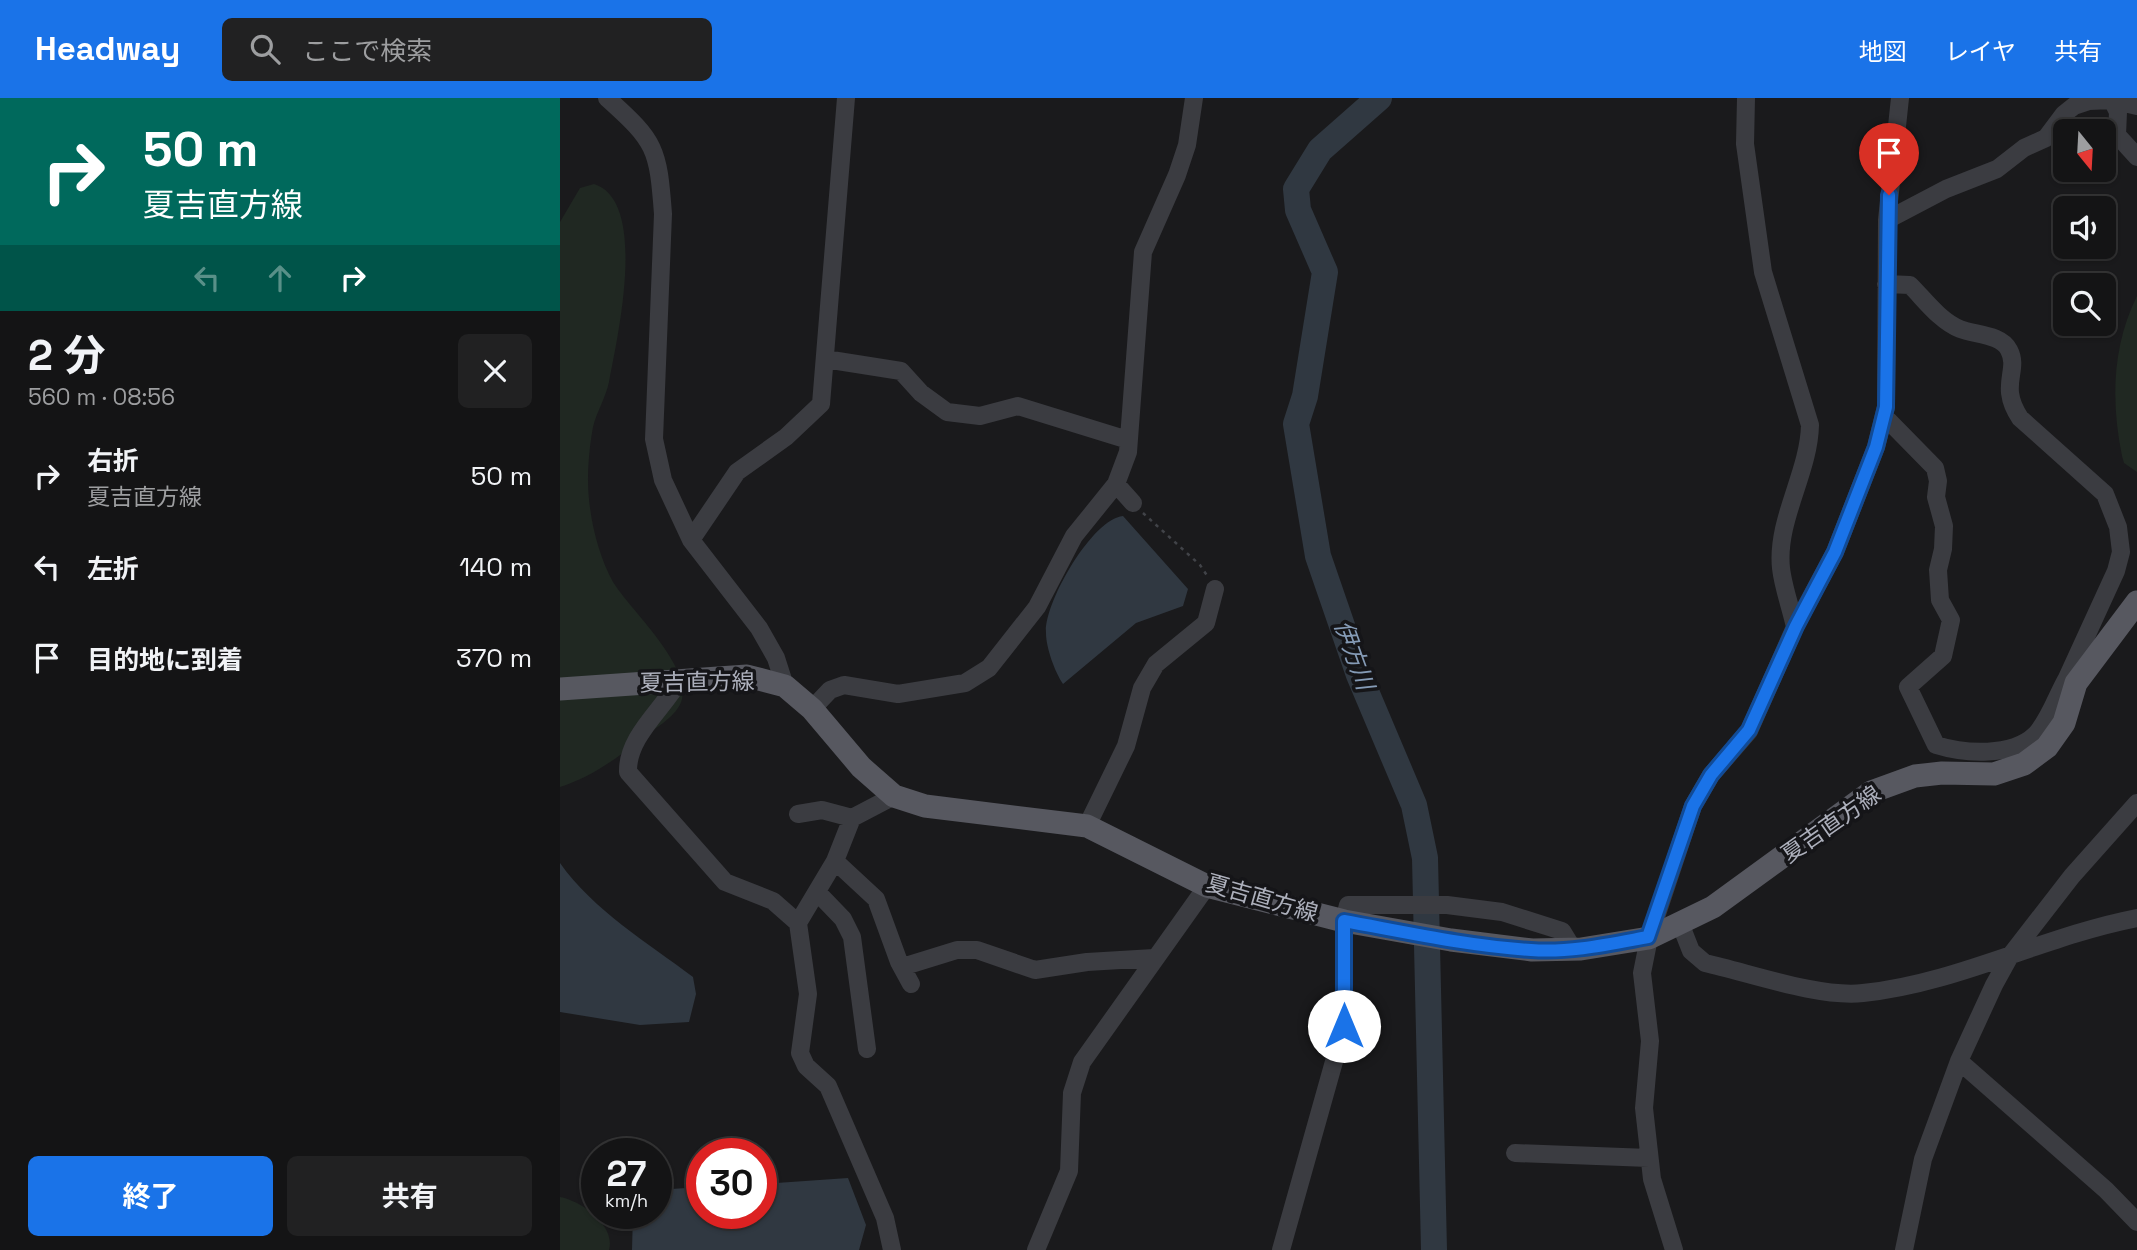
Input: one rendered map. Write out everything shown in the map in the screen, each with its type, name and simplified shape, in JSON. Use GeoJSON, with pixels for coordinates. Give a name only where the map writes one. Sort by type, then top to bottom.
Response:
{"type":"FeatureCollection","features":[{"type":"Feature","properties":{"kind":"main road","name":"夏吉直方線"},"geometry":{"type":"LineString","coordinates":[[560,689],[680,678],[747,676],[785,686],[812,709],[861,767],[894,796],[925,806],[1087,826],[1207,886],[1344,921],[1451,940],[1532,950],[1573,949],[1648,937],[1713,907],[1871,792],[1894,781],[1942,773],[1994,774],[2024,764],[2047,747],[2064,723],[2071,680],[2137,602]]}},
{"type":"Feature","properties":{"kind":"street"},"geometry":{"type":"LineString","coordinates":[[607,98],[643,131],[654,150],[660,177],[663,214],[654,439],[663,480],[691,540],[759,628],[776,658],[785,686]]}},
{"type":"Feature","properties":{"kind":"street"},"geometry":{"type":"LineString","coordinates":[[691,540],[737,472],[786,437],[821,404],[846,98]]}},
{"type":"Feature","properties":{"kind":"street"},"geometry":{"type":"LineString","coordinates":[[812,709],[830,690],[844,685],[898,694],[965,683],[989,668],[1037,607],[1074,536],[1116,484],[1128,452],[1143,252],[1177,175],[1195,98]]}},
{"type":"Feature","properties":{"kind":"street"},"geometry":{"type":"LineString","coordinates":[[1746,98],[1745,144],[1763,272],[1810,425],[1809,445],[1785,530],[1780,567],[1796,626]]}},
{"type":"Feature","properties":{"kind":"street"},"geometry":{"type":"LineString","coordinates":[[1674,1250],[1659,1208],[1644,1108],[1650,1041],[1642,973],[1648,937],[1693,806],[1711,775],[1749,730],[1796,626],[1835,552],[1876,447],[1884,416],[1887,220],[1900,98]]}},
{"type":"Feature","properties":{"kind":"street"},"geometry":{"type":"LineString","coordinates":[[1887,220],[1946,190],[1997,169],[2024,148],[2046,138],[2064,114],[2074,106],[2090,101],[2112,100],[2137,106]]}},
{"type":"Feature","properties":{"kind":"street"},"geometry":{"type":"LineString","coordinates":[[2112,100],[2118,112],[2117,135],[2137,157]]}},
{"type":"Feature","properties":{"kind":"street"},"geometry":{"type":"LineString","coordinates":[[1884,416],[1935,468],[1938,481],[1936,497],[1944,526],[1943,549],[1938,570],[1940,600],[1951,620],[1943,656],[1908,687],[1936,745],[1950,750],[2001,751],[2022,744],[2036,734],[2071,680],[2116,571],[2121,552],[2118,527],[2105,494],[2020,418],[2010,403],[2008,385],[2012,359],[2008,347],[1997,339],[1958,328],[1939,315],[1910,285],[1886,284]]}},
{"type":"Feature","properties":{"kind":"street"},"geometry":{"type":"LineString","coordinates":[[825,359],[901,371],[921,393],[947,412],[980,416],[1018,406],[1128,440]]}},
{"type":"Feature","properties":{"kind":"street"},"geometry":{"type":"LineString","coordinates":[[1116,484],[1133,503]]}},
{"type":"Feature","properties":{"kind":"street"},"geometry":{"type":"LineString","coordinates":[[1087,826],[1126,746],[1142,688],[1156,664],[1206,623],[1215,589]]}},
{"type":"Feature","properties":{"kind":"street"},"geometry":{"type":"LineString","coordinates":[[680,678],[671,696],[635,740],[627,760],[628,772],[725,882],[774,901],[798,923],[808,994],[800,1053],[806,1066],[828,1086],[885,1218],[892,1250]]}},
{"type":"Feature","properties":{"kind":"street"},"geometry":{"type":"LineString","coordinates":[[798,923],[835,860],[852,818],[894,796]]}},
{"type":"Feature","properties":{"kind":"street"},"geometry":{"type":"LineString","coordinates":[[1904,1250],[1923,1159],[1959,1061],[2010,956],[2072,876],[2137,803]]}},
{"type":"Feature","properties":{"kind":"street"},"geometry":{"type":"LineString","coordinates":[[798,814],[822,810],[852,818]]}},
{"type":"Feature","properties":{"kind":"street"},"geometry":{"type":"LineString","coordinates":[[835,860],[876,899],[911,984]]}},
{"type":"Feature","properties":{"kind":"street"},"geometry":{"type":"LineString","coordinates":[[1037,1250],[1069,1171],[1072,1093],[1082,1062],[1207,886]]}},
{"type":"Feature","properties":{"kind":"street"},"geometry":{"type":"LineString","coordinates":[[817,892],[843,919],[852,937],[867,1049]]}},
{"type":"Feature","properties":{"kind":"street"},"geometry":{"type":"LineString","coordinates":[[1282,1250],[1344,1026],[1344,921],[1348,905],[1447,905],[1502,912],[1562,931],[1573,949]]}},
{"type":"Feature","properties":{"kind":"street"},"geometry":{"type":"LineString","coordinates":[[1680,923],[1691,951],[1705,963],[1832,993],[1862,993],[2010,956],[2092,927],[2137,918]]}},
{"type":"Feature","properties":{"kind":"street"},"geometry":{"type":"LineString","coordinates":[[902,967],[957,950],[977,950],[1035,970],[1087,962],[1154,958]]}},
{"type":"Feature","properties":{"kind":"street"},"geometry":{"type":"LineString","coordinates":[[1959,1061],[2106,1190],[2137,1222]]}},
{"type":"Feature","properties":{"kind":"street"},"geometry":{"type":"LineString","coordinates":[[1515,1153],[1650,1158]]}},
{"type":"Feature","properties":{"kind":"path"},"geometry":{"type":"LineString","coordinates":[[1133,503],[1200,565],[1215,589]]}},
{"type":"Feature","properties":{"kind":"shaded area"},"geometry":{"type":"Polygon","coordinates":[[[594,184],[611,196],[621,216],[625,243],[625,273],[609,382],[591,440],[588,480],[592,519],[602,558],[613,582],[668,653],[682,685],[682,699],[671,716],[622,754],[593,773],[560,787],[560,222],[580,188],[594,184]]]}},
{"type":"Feature","properties":{"kind":"shaded area"},"geometry":{"type":"Polygon","coordinates":[[[2137,296],[2137,472],[2124,463],[2122,456],[2115,395],[2118,354],[2137,296]]]}},
{"type":"Feature","properties":{"kind":"shaded area"},"geometry":{"type":"Polygon","coordinates":[[[1123,516],[1188,589],[1183,606],[1136,623],[1063,684],[1051,660],[1046,639],[1047,619],[1053,602],[1084,546],[1111,521],[1123,516]]]}},
{"type":"Feature","properties":{"kind":"shaded area"},"geometry":{"type":"Polygon","coordinates":[[[560,863],[588,896],[605,911],[693,977],[696,994],[689,1022],[640,1025],[560,1012],[560,863]]]}},
{"type":"Feature","properties":{"kind":"shaded area"},"geometry":{"type":"Polygon","coordinates":[[[848,1178],[866,1225],[859,1250],[632,1250],[633,1229],[672,1229],[672,1189],[686,1188],[686,1229],[777,1229],[777,1183],[848,1178]]]}},
{"type":"Feature","properties":{"kind":"shaded area"},"geometry":{"type":"Polygon","coordinates":[[[560,1197],[581,1205],[581,1229],[605,1229],[610,1241],[609,1250],[560,1250],[560,1197]]]}},
{"type":"Feature","properties":{"kind":"waterway","name":"伊方川"},"geometry":{"type":"LineString","coordinates":[[1379,98],[1320,150],[1296,189],[1298,210],[1325,272],[1305,396],[1296,424],[1318,556],[1359,675],[1414,805],[1425,858],[1434,1250]]}},
{"type":"Feature","properties":{"kind":"route"},"geometry":{"type":"LineString","coordinates":[[1344,1026],[1344,921],[1451,940],[1532,950],[1581,949],[1648,937],[1693,806],[1711,775],[1749,730],[1796,626],[1835,552],[1876,447],[1886,407],[1889,195]]}}]}
